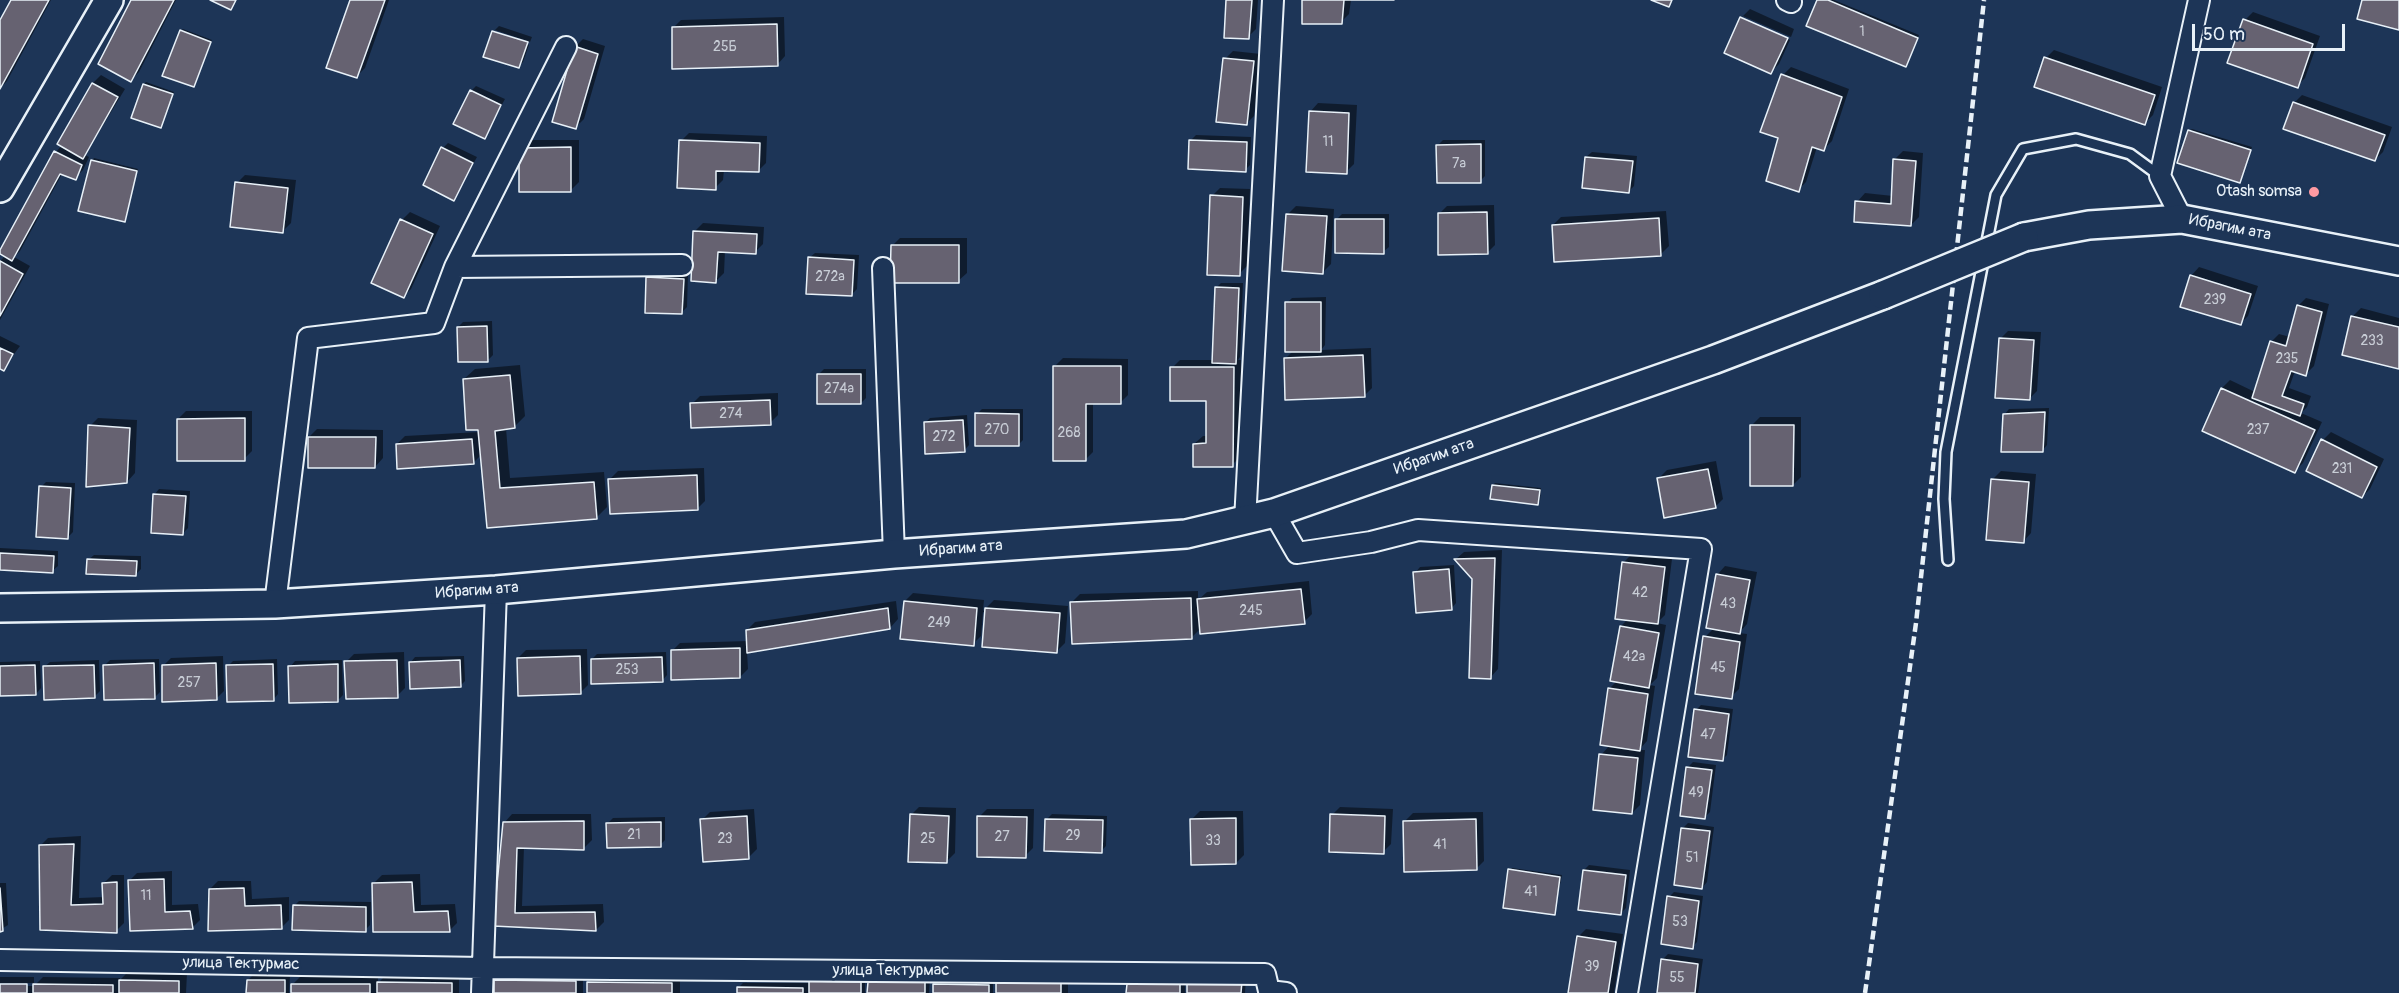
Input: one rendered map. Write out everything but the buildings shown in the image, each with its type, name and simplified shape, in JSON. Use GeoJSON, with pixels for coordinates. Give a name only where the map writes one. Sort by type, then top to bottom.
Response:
{"type":"FeatureCollection","features":[{"type":"Feature","properties":{"kind":"street"},"geometry":{"type":"LineString","coordinates":[[0,188],[109,0]]}},
{"type":"Feature","properties":{"kind":"street"},"geometry":{"type":"LineString","coordinates":[[1245,521],[1273,0]]}},
{"type":"Feature","properties":{"kind":"street"},"geometry":{"type":"LineString","coordinates":[[2182,219],[2160,176],[2199,0]]}},
{"type":"Feature","properties":{"kind":"street"},"geometry":{"type":"LineString","coordinates":[[275,604],[308,338],[434,323],[455,267],[566,47]]}},
{"type":"Feature","properties":{"kind":"street","name":"Ибрагим ата"},"geometry":{"type":"LineString","coordinates":[[0,608],[275,604],[496,590],[894,554],[1186,534],[1274,513],[1713,360],[1883,295],[2024,237],[2089,225],[2182,219],[2399,261]]}},
{"type":"Feature","properties":{"kind":"street"},"geometry":{"type":"LineString","coordinates":[[455,267],[682,265]]}},
{"type":"Feature","properties":{"kind":"street"},"geometry":{"type":"LineString","coordinates":[[883,268],[894,554]]}},
{"type":"Feature","properties":{"kind":"street"},"geometry":{"type":"LineString","coordinates":[[1274,513],[1297,553],[1371,542],[1418,530],[1701,549],[1627,993]]}},
{"type":"Feature","properties":{"kind":"street"},"geometry":{"type":"LineString","coordinates":[[482,993],[496,590]]}},
{"type":"Feature","properties":{"kind":"street","name":"улица Тектурмас"},"geometry":{"type":"LineString","coordinates":[[0,960],[483,968],[1265,974],[1269,991],[1286,993]]}},
{"type":"Feature","properties":{"kind":"lane"},"geometry":{"type":"LineString","coordinates":[[1948,560],[1944,499],[1946,452],[1996,195],[2023,149],[2076,139],[2130,154],[2160,176]]}},
{"type":"Feature","properties":{"kind":"railway"},"geometry":{"type":"LineString","coordinates":[[1865,993],[1916,623],[1984,0]]}},
{"type":"Feature","properties":{"kind":"place","name":"Otash somsa"},"geometry":{"type":"Point","coordinates":[2314,192]}}]}
